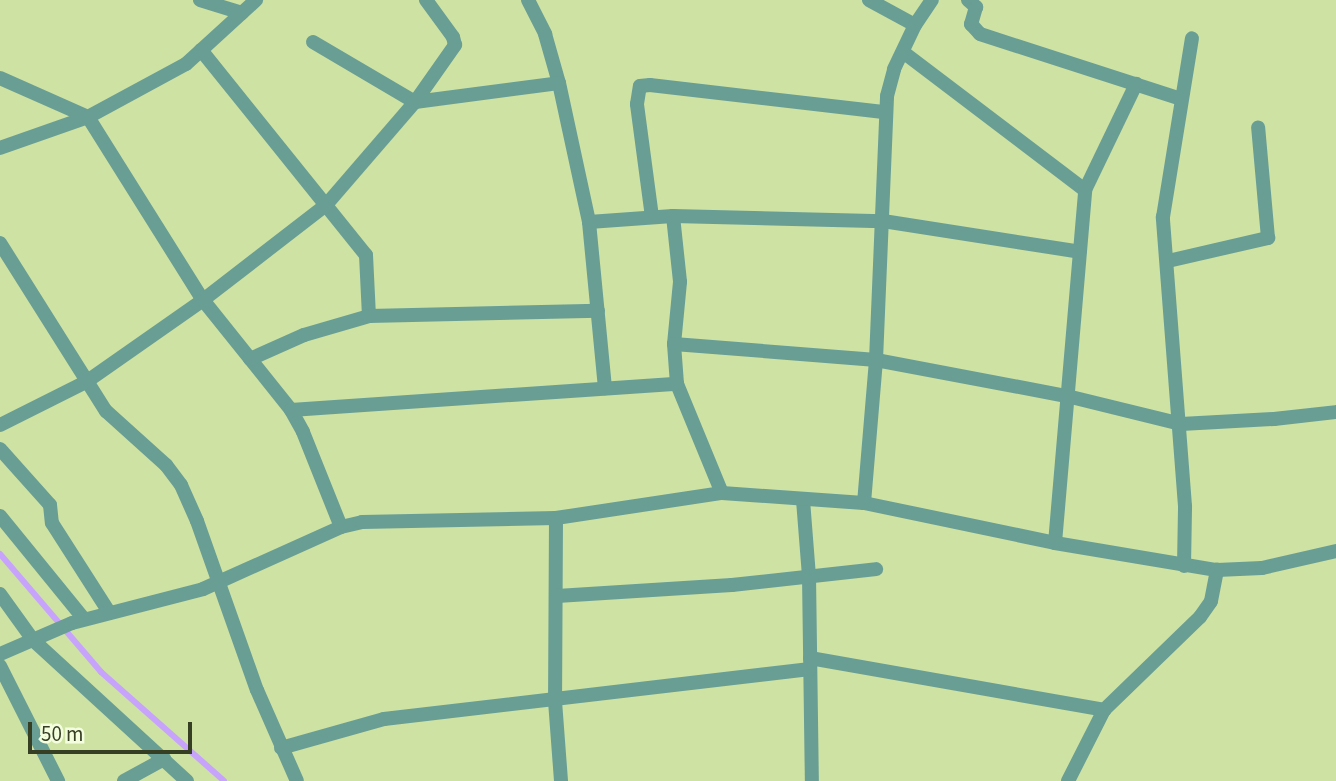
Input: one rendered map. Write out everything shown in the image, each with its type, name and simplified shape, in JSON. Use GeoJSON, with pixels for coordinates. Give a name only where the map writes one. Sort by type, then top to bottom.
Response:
{"type":"FeatureCollection","features":[{"type":"Feature","properties":{"kind":"street"},"geometry":{"type":"LineString","coordinates":[[200,0],[242,13]]}},
{"type":"Feature","properties":{"kind":"street"},"geometry":{"type":"LineString","coordinates":[[0,148],[88,117],[186,64],[257,0]]}},
{"type":"Feature","properties":{"kind":"street"},"geometry":{"type":"LineString","coordinates":[[0,425],[86,382],[203,300],[326,205],[415,102],[455,45],[453,37],[426,0]]}},
{"type":"Feature","properties":{"kind":"street"},"geometry":{"type":"LineString","coordinates":[[528,0],[545,34],[559,83],[589,222],[605,388]]}},
{"type":"Feature","properties":{"kind":"street"},"geometry":{"type":"LineString","coordinates":[[870,0],[915,25]]}},
{"type":"Feature","properties":{"kind":"street"},"geometry":{"type":"LineString","coordinates":[[864,503],[876,360],[886,113],[890,80],[915,25],[932,0]]}},
{"type":"Feature","properties":{"kind":"street"},"geometry":{"type":"LineString","coordinates":[[968,0],[976,7],[971,24],[979,34],[1181,99]]}},
{"type":"Feature","properties":{"kind":"street"},"geometry":{"type":"LineString","coordinates":[[1184,566],[1185,506],[1181,424],[1163,217],[1192,38]]}},
{"type":"Feature","properties":{"kind":"street"},"geometry":{"type":"LineString","coordinates":[[313,42],[415,102],[559,83]]}},
{"type":"Feature","properties":{"kind":"street"},"geometry":{"type":"LineString","coordinates":[[201,50],[366,255],[369,316]]}},
{"type":"Feature","properties":{"kind":"street"},"geometry":{"type":"LineString","coordinates":[[902,52],[1085,190]]}},
{"type":"Feature","properties":{"kind":"street"},"geometry":{"type":"LineString","coordinates":[[0,78],[88,117],[203,300],[290,410],[303,432],[341,527]]}},
{"type":"Feature","properties":{"kind":"street"},"geometry":{"type":"LineString","coordinates":[[1055,543],[1085,190],[1136,85]]}},
{"type":"Feature","properties":{"kind":"street"},"geometry":{"type":"LineString","coordinates":[[652,217],[637,104],[640,86],[886,113]]}},
{"type":"Feature","properties":{"kind":"street"},"geometry":{"type":"LineString","coordinates":[[1168,261],[1268,238],[1258,127]]}},
{"type":"Feature","properties":{"kind":"street"},"geometry":{"type":"LineString","coordinates":[[589,222],[673,216],[883,222],[1080,252]]}},
{"type":"Feature","properties":{"kind":"street"},"geometry":{"type":"LineString","coordinates":[[673,216],[680,282],[674,344],[677,384],[722,493]]}},
{"type":"Feature","properties":{"kind":"street"},"geometry":{"type":"LineString","coordinates":[[0,243],[86,382],[115,421],[166,465],[181,485],[197,521],[217,582],[281,748],[297,781]]}},
{"type":"Feature","properties":{"kind":"street"},"geometry":{"type":"LineString","coordinates":[[250,359],[304,335],[369,316],[598,311]]}},
{"type":"Feature","properties":{"kind":"street"},"geometry":{"type":"LineString","coordinates":[[674,344],[876,360],[1068,397],[1181,424],[1336,412]]}},
{"type":"Feature","properties":{"kind":"street"},"geometry":{"type":"LineString","coordinates":[[290,410],[677,384]]}},
{"type":"Feature","properties":{"kind":"street"},"geometry":{"type":"LineString","coordinates":[[0,449],[50,505],[52,523],[109,612]]}},
{"type":"Feature","properties":{"kind":"street"},"geometry":{"type":"LineString","coordinates":[[0,654],[78,621],[185,595],[341,527],[380,520],[556,518],[722,493],[864,503],[1055,543],[1217,570],[1262,568],[1336,551]]}},
{"type":"Feature","properties":{"kind":"street"},"geometry":{"type":"LineString","coordinates":[[803,500],[809,576],[812,781]]}},
{"type":"Feature","properties":{"kind":"street"},"geometry":{"type":"LineString","coordinates":[[0,516],[78,621]]}},
{"type":"Feature","properties":{"kind":"street"},"geometry":{"type":"LineString","coordinates":[[556,518],[555,701],[561,781]]}},
{"type":"Feature","properties":{"kind":"street"},"geometry":{"type":"LineString","coordinates":[[557,596],[876,569]]}},
{"type":"Feature","properties":{"kind":"street"},"geometry":{"type":"LineString","coordinates":[[1068,781],[1104,710],[1200,617],[1211,601],[1217,570]]}},
{"type":"Feature","properties":{"kind":"street"},"geometry":{"type":"LineString","coordinates":[[0,594],[33,640],[187,781]]}},
{"type":"Feature","properties":{"kind":"street"},"geometry":{"type":"LineString","coordinates":[[281,748],[384,719],[555,701],[810,663],[1104,710]]}},
{"type":"Feature","properties":{"kind":"street"},"geometry":{"type":"LineString","coordinates":[[0,666],[58,781]]}},
{"type":"Feature","properties":{"kind":"street"},"geometry":{"type":"LineString","coordinates":[[124,781],[164,759]]}},
{"type":"Feature","properties":{"kind":"waterway"},"geometry":{"type":"LineString","coordinates":[[0,554],[101,672],[224,781]]}}]}
